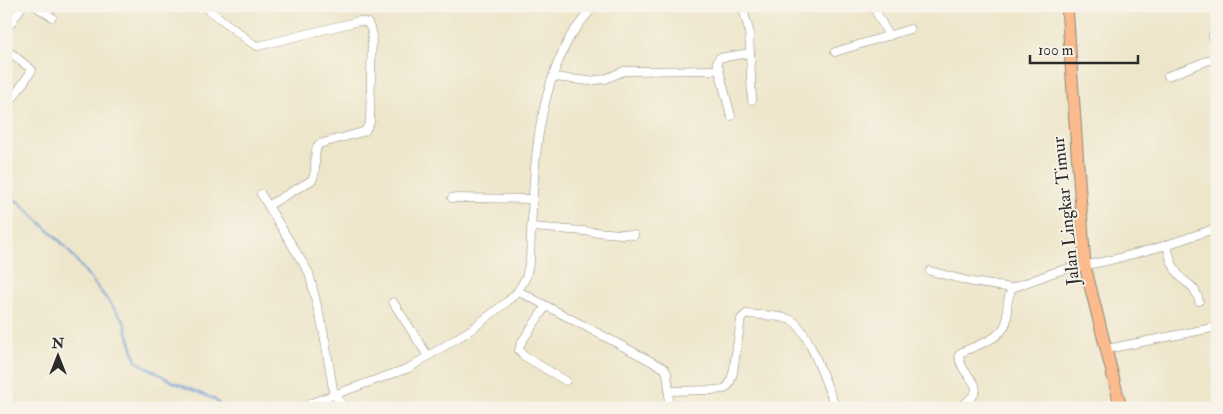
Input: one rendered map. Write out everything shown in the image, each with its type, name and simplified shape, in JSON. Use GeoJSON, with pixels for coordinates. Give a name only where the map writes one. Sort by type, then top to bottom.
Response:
{"type":"FeatureCollection","features":[{"type":"Feature","properties":{"kind":"highway","name":"Jalan Lingkar Timur"},"geometry":{"type":"LineString","coordinates":[[1067,6],[1085,266],[1121,408]]}},
{"type":"Feature","properties":{"kind":"street"},"geometry":{"type":"LineString","coordinates":[[6,30],[22,6]]}},
{"type":"Feature","properties":{"kind":"street"},"geometry":{"type":"LineString","coordinates":[[35,6],[52,17]]}},
{"type":"Feature","properties":{"kind":"street"},"geometry":{"type":"LineString","coordinates":[[204,6],[258,46],[359,22],[368,22],[371,26],[371,107],[368,127],[365,131],[319,144],[315,151],[316,169],[312,180],[268,204]]}},
{"type":"Feature","properties":{"kind":"street"},"geometry":{"type":"LineString","coordinates":[[303,408],[311,403],[409,368],[472,329],[518,291],[526,277],[530,260],[538,141],[547,95],[571,36],[594,6]]}},
{"type":"Feature","properties":{"kind":"street"},"geometry":{"type":"LineString","coordinates":[[742,6],[749,30],[752,100]]}},
{"type":"Feature","properties":{"kind":"street"},"geometry":{"type":"LineString","coordinates":[[874,6],[889,36]]}},
{"type":"Feature","properties":{"kind":"street"},"geometry":{"type":"LineString","coordinates":[[1217,24],[1214,36],[1217,50]]}},
{"type":"Feature","properties":{"kind":"street"},"geometry":{"type":"LineString","coordinates":[[835,52],[910,29]]}},
{"type":"Feature","properties":{"kind":"street"},"geometry":{"type":"LineString","coordinates":[[6,49],[32,70],[13,98]]}},
{"type":"Feature","properties":{"kind":"street"},"geometry":{"type":"LineString","coordinates":[[731,116],[717,62],[719,58],[750,53]]}},
{"type":"Feature","properties":{"kind":"street"},"geometry":{"type":"LineString","coordinates":[[1168,76],[1217,57]]}},
{"type":"Feature","properties":{"kind":"street"},"geometry":{"type":"LineString","coordinates":[[554,77],[589,81],[605,79],[624,71],[719,70]]}},
{"type":"Feature","properties":{"kind":"street"},"geometry":{"type":"LineString","coordinates":[[261,194],[309,273],[324,334],[334,395],[346,408]]}},
{"type":"Feature","properties":{"kind":"street"},"geometry":{"type":"LineString","coordinates":[[452,198],[533,199]]}},
{"type":"Feature","properties":{"kind":"street"},"geometry":{"type":"LineString","coordinates":[[532,227],[634,235]]}},
{"type":"Feature","properties":{"kind":"street"},"geometry":{"type":"LineString","coordinates":[[930,271],[972,282],[1012,288],[1058,271],[1167,245],[1217,228]]}},
{"type":"Feature","properties":{"kind":"street"},"geometry":{"type":"LineString","coordinates":[[1167,245],[1172,263],[1178,274],[1195,288],[1199,301]]}},
{"type":"Feature","properties":{"kind":"street"},"geometry":{"type":"LineString","coordinates":[[958,408],[971,399],[976,390],[975,385],[961,365],[959,355],[1004,330],[1007,319],[1006,302],[1012,288]]}},
{"type":"Feature","properties":{"kind":"street"},"geometry":{"type":"LineString","coordinates":[[518,291],[664,368],[667,374],[669,391],[668,408]]}},
{"type":"Feature","properties":{"kind":"street"},"geometry":{"type":"LineString","coordinates":[[393,302],[428,356]]}},
{"type":"Feature","properties":{"kind":"street"},"geometry":{"type":"LineString","coordinates":[[546,306],[521,343],[520,350],[524,356],[566,381]]}},
{"type":"Feature","properties":{"kind":"street"},"geometry":{"type":"LineString","coordinates":[[669,391],[715,390],[724,389],[729,385],[733,374],[741,319],[746,314],[788,319],[794,322],[804,333],[833,407]]}},
{"type":"Feature","properties":{"kind":"street"},"geometry":{"type":"LineString","coordinates":[[1107,349],[1217,327]]}},
{"type":"Feature","properties":{"kind":"waterway"},"geometry":{"type":"LineString","coordinates":[[6,196],[19,202],[65,246],[124,321],[136,361],[173,382],[214,399],[223,408]]}}]}
